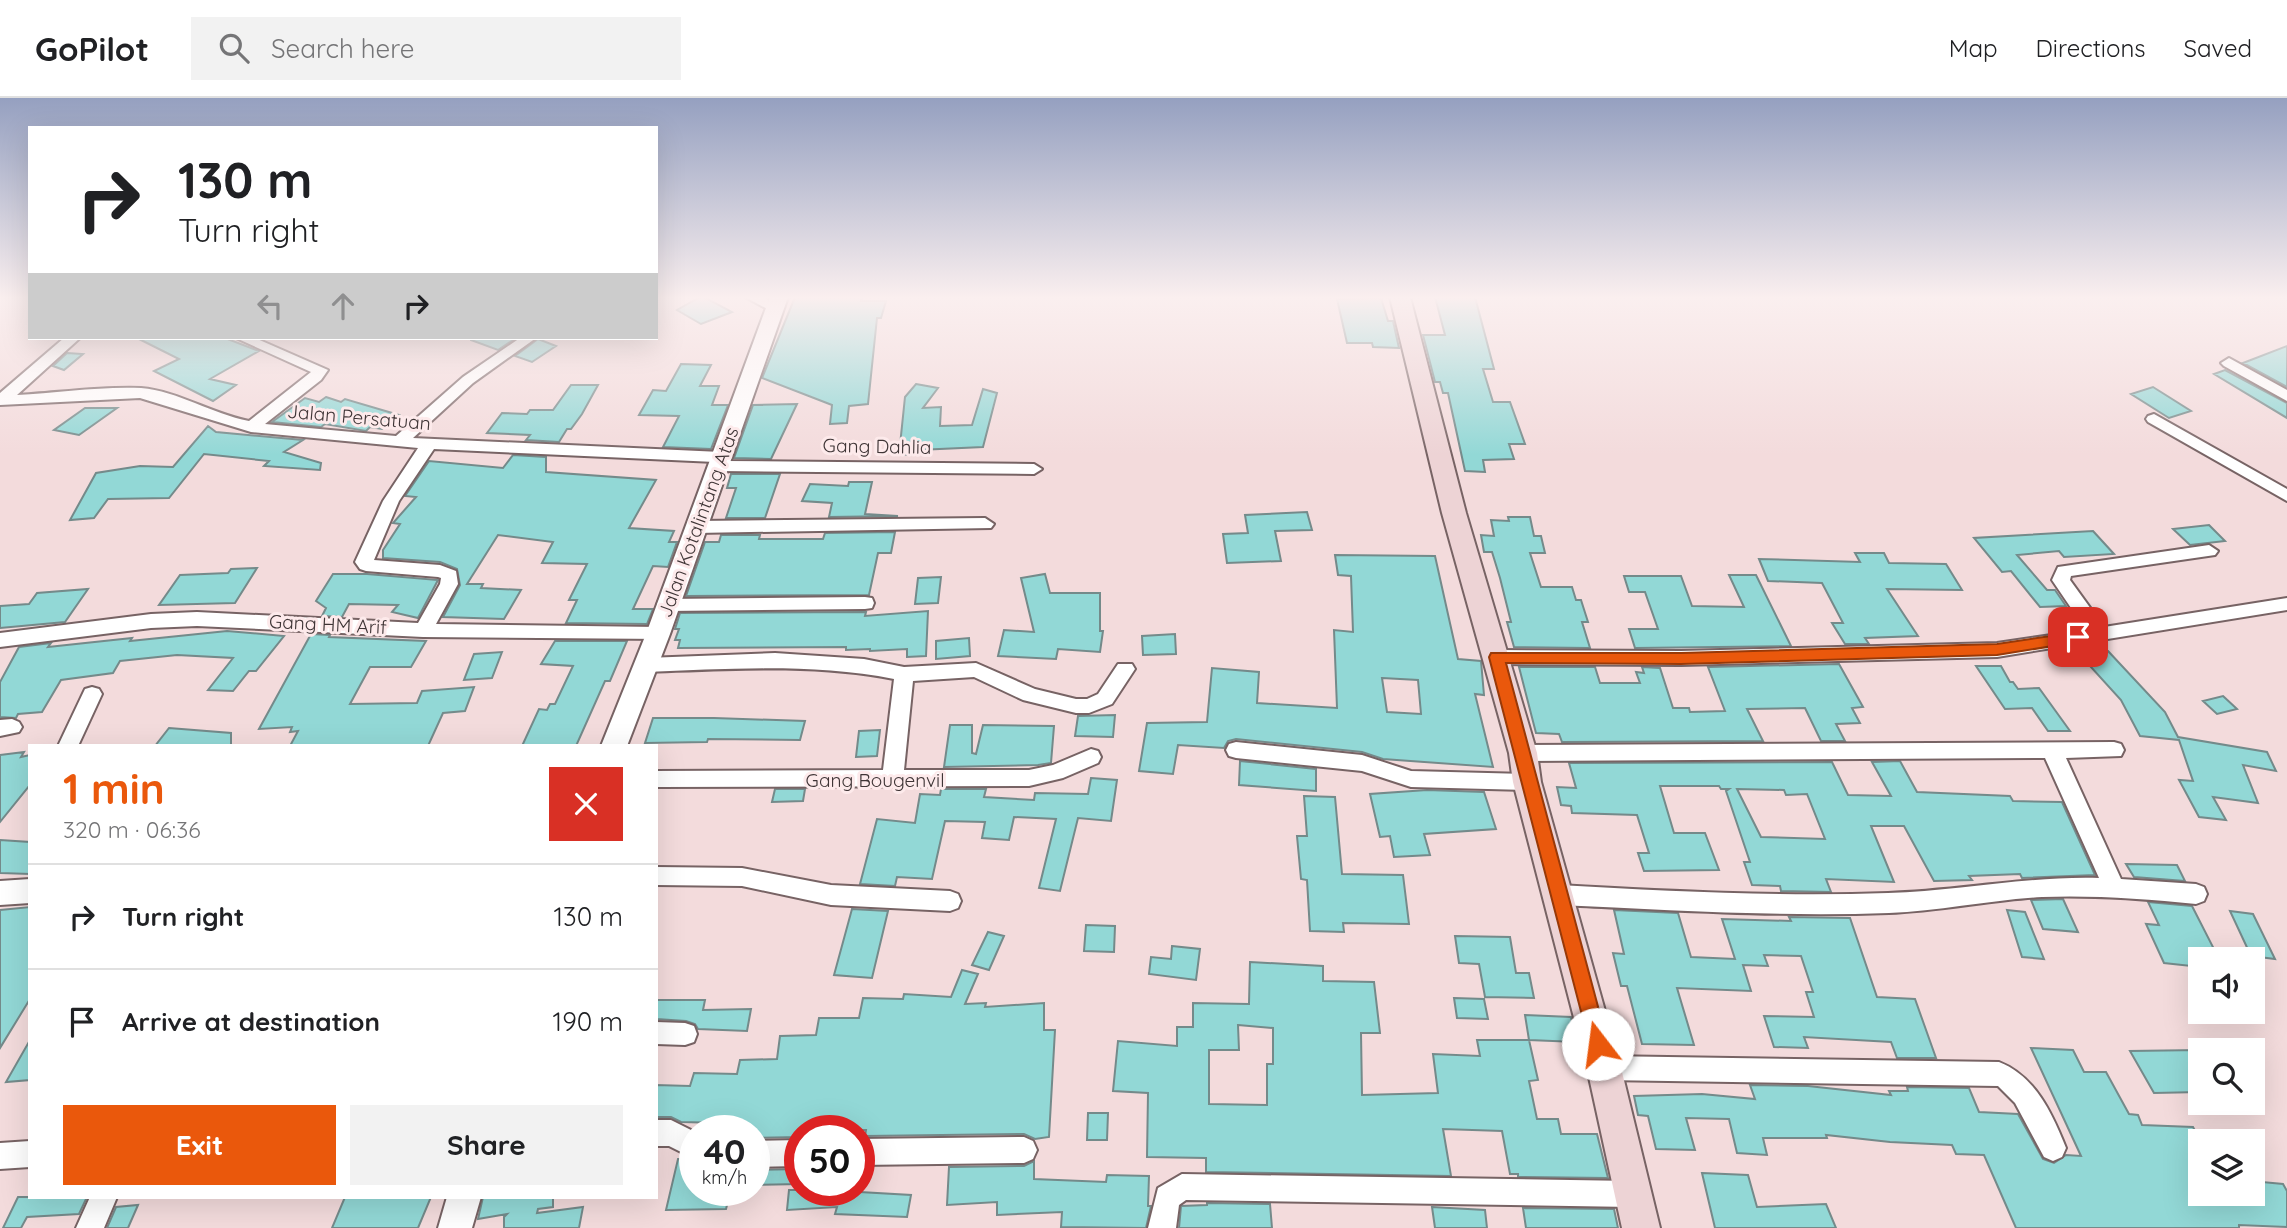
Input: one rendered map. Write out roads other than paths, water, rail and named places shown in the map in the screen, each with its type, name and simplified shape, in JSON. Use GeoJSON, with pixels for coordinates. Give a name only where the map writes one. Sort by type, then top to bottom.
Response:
{"type":"FeatureCollection","features":[{"type":"Feature","properties":{"kind":"main road"},"geometry":{"type":"LineString","coordinates":[[1414,350],[1454,513],[1497,657],[1604,1068],[1641,1228]]}},
{"type":"Feature","properties":{"kind":"street"},"geometry":{"type":"LineString","coordinates":[[1,400],[59,350]]}},
{"type":"Feature","properties":{"kind":"street"},"geometry":{"type":"LineString","coordinates":[[251,428],[316,377],[320,370],[271,350]]}},
{"type":"Feature","properties":{"kind":"street"},"geometry":{"type":"LineString","coordinates":[[399,442],[468,380],[512,350]]}},
{"type":"Feature","properties":{"kind":"street","name":"Jalan Kotalintang Atas"},"geometry":{"type":"LineString","coordinates":[[615,744],[658,634],[666,605],[759,350]]}},
{"type":"Feature","properties":{"kind":"street"},"geometry":{"type":"LineString","coordinates":[[2229,363],[2287,397]]}},
{"type":"Feature","properties":{"kind":"street","name":"Jalan Persatuan"},"geometry":{"type":"LineString","coordinates":[[1,400],[150,394],[251,428],[399,442],[720,461]]}},
{"type":"Feature","properties":{"kind":"street"},"geometry":{"type":"LineString","coordinates":[[2154,419],[2287,496]]}},
{"type":"Feature","properties":{"kind":"street"},"geometry":{"type":"LineString","coordinates":[[423,630],[451,578],[447,573],[366,565],[364,562],[390,501],[429,444]]}},
{"type":"Feature","properties":{"kind":"street","name":"Gang Dahlia"},"geometry":{"type":"LineString","coordinates":[[720,461],[1034,469]]}},
{"type":"Feature","properties":{"kind":"street"},"geometry":{"type":"LineString","coordinates":[[696,527],[985,524]]}},
{"type":"Feature","properties":{"kind":"street"},"geometry":{"type":"LineString","coordinates":[[2098,633],[2061,580],[2064,571],[2209,551]]}},
{"type":"Feature","properties":{"kind":"street"},"geometry":{"type":"LineString","coordinates":[[666,605],[865,603]]}},
{"type":"Feature","properties":{"kind":"street"},"geometry":{"type":"LineString","coordinates":[[1497,657],[1681,659],[1997,650],[2227,610],[2287,604]]}},
{"type":"Feature","properties":{"kind":"street","name":"Gang HM Arif"},"geometry":{"type":"LineString","coordinates":[[0,640],[151,621],[197,619],[423,630],[658,634]]}},
{"type":"Feature","properties":{"kind":"street"},"geometry":{"type":"LineString","coordinates":[[646,665],[775,660],[864,666],[904,674],[976,670],[1030,695],[1076,706],[1089,706],[1105,699],[1125,669]]}},
{"type":"Feature","properties":{"kind":"street"},"geometry":{"type":"LineString","coordinates":[[892,780],[904,674]]}},
{"type":"Feature","properties":{"kind":"street"},"geometry":{"type":"LineString","coordinates":[[69,744],[92,694]]}},
{"type":"Feature","properties":{"kind":"street"},"geometry":{"type":"LineString","coordinates":[[1236,750],[1362,763],[1411,779],[1525,767],[1727,755],[1904,750],[2114,750]]}},
{"type":"Feature","properties":{"kind":"street"},"geometry":{"type":"LineString","coordinates":[[2052,750],[2114,887]]}},
{"type":"Feature","properties":{"kind":"street","name":"Gang Bougenvil"},"geometry":{"type":"LineString","coordinates":[[658,779],[1029,778],[1056,772],[1091,757]]}},
{"type":"Feature","properties":{"kind":"street"},"geometry":{"type":"LineString","coordinates":[[658,876],[742,877],[831,895],[950,901]]}},
{"type":"Feature","properties":{"kind":"street"},"geometry":{"type":"LineString","coordinates":[[1559,895],[1732,902],[1888,903],[1959,898],[2021,888],[2114,887],[2196,894]]}},
{"type":"Feature","properties":{"kind":"street"},"geometry":{"type":"LineString","coordinates":[[0,893],[28,891]]}},
{"type":"Feature","properties":{"kind":"street"},"geometry":{"type":"LineString","coordinates":[[658,1033],[685,1034]]}},
{"type":"Feature","properties":{"kind":"street"},"geometry":{"type":"LineString","coordinates":[[1604,1068],[2004,1074],[2021,1088],[2053,1148]]}},
{"type":"Feature","properties":{"kind":"street"},"geometry":{"type":"LineString","coordinates":[[658,1133],[679,1137]]}},
{"type":"Feature","properties":{"kind":"street"},"geometry":{"type":"LineString","coordinates":[[875,1152],[1024,1150]]}},
{"type":"Feature","properties":{"kind":"street"},"geometry":{"type":"LineString","coordinates":[[0,1156],[28,1154]]}},
{"type":"Feature","properties":{"kind":"street"},"geometry":{"type":"LineString","coordinates":[[1162,1228],[1167,1197],[1182,1186],[1632,1194]]}},
{"type":"Feature","properties":{"kind":"street"},"geometry":{"type":"LineString","coordinates":[[90,1228],[103,1199]]}},
{"type":"Feature","properties":{"kind":"street"},"geometry":{"type":"LineString","coordinates":[[454,1228],[463,1199]]}}]}
